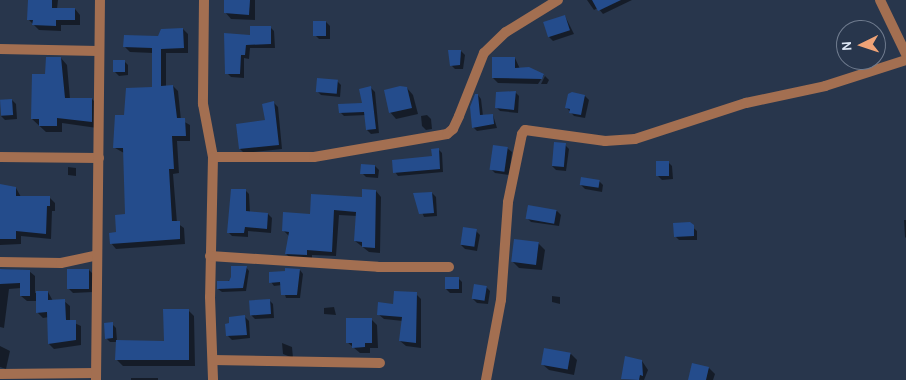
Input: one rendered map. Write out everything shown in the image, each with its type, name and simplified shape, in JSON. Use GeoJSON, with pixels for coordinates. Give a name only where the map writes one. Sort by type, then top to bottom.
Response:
{"type":"FeatureCollection","features":[{"type":"Feature","properties":{"kind":"street"},"geometry":{"type":"LineString","coordinates":[[0,374],[96,377],[99,291],[95,256],[99,158],[98,51],[100,0]]}},
{"type":"Feature","properties":{"kind":"street"},"geometry":{"type":"LineString","coordinates":[[204,0],[203,104],[213,157],[210,256],[213,380]]}},
{"type":"Feature","properties":{"kind":"street"},"geometry":{"type":"LineString","coordinates":[[213,157],[314,157],[447,134],[453,129],[459,116],[484,53],[506,32],[558,0]]}},
{"type":"Feature","properties":{"kind":"street"},"geometry":{"type":"LineString","coordinates":[[880,0],[906,54]]}},
{"type":"Feature","properties":{"kind":"street"},"geometry":{"type":"LineString","coordinates":[[0,48],[98,51]]}},
{"type":"Feature","properties":{"kind":"street"},"geometry":{"type":"LineString","coordinates":[[486,380],[501,300],[508,202],[522,134],[525,130],[604,142],[635,139],[746,103],[825,86],[906,60]]}},
{"type":"Feature","properties":{"kind":"street"},"geometry":{"type":"LineString","coordinates":[[0,157],[99,158]]}},
{"type":"Feature","properties":{"kind":"street"},"geometry":{"type":"LineString","coordinates":[[0,262],[61,263],[95,256]]}},
{"type":"Feature","properties":{"kind":"street"},"geometry":{"type":"LineString","coordinates":[[210,256],[369,267],[449,267]]}},
{"type":"Feature","properties":{"kind":"street"},"geometry":{"type":"LineString","coordinates":[[213,360],[380,363]]}},
{"type":"Feature","properties":{"kind":"building"},"geometry":{"type":"Polygon","coordinates":[[[28,0],[52,0],[52,8],[75,8],[75,20],[56,20],[56,26],[32,25],[33,20],[27,20],[28,0]]]}},
{"type":"Feature","properties":{"kind":"building"},"geometry":{"type":"Polygon","coordinates":[[[224,0],[250,0],[249,15],[224,13],[224,0]]]}},
{"type":"Feature","properties":{"kind":"building"},"geometry":{"type":"Polygon","coordinates":[[[592,0],[621,0],[598,11],[592,0]]]}},
{"type":"Feature","properties":{"kind":"building"},"geometry":{"type":"Polygon","coordinates":[[[565,15],[570,30],[548,37],[543,22],[565,15]]]}},
{"type":"Feature","properties":{"kind":"building"},"geometry":{"type":"Polygon","coordinates":[[[313,21],[326,21],[326,36],[313,36],[313,21]]]}},
{"type":"Feature","properties":{"kind":"building"},"geometry":{"type":"Polygon","coordinates":[[[250,26],[271,26],[271,44],[246,45],[245,55],[241,55],[240,74],[225,74],[224,33],[250,35],[250,26]]]}},
{"type":"Feature","properties":{"kind":"building"},"geometry":{"type":"Polygon","coordinates":[[[183,28],[184,48],[161,49],[161,86],[173,85],[177,118],[185,118],[186,136],[172,136],[174,169],[169,169],[172,221],[180,221],[180,239],[110,244],[109,233],[116,232],[115,215],[125,214],[123,148],[113,148],[115,115],[124,115],[126,88],[152,87],[152,48],[123,47],[124,35],[158,36],[161,29],[183,28]]]}},
{"type":"Feature","properties":{"kind":"building"},"geometry":{"type":"Polygon","coordinates":[[[448,50],[461,50],[460,65],[450,66],[448,50]]]}},
{"type":"Feature","properties":{"kind":"building"},"geometry":{"type":"Polygon","coordinates":[[[46,57],[61,57],[65,98],[92,98],[92,122],[57,118],[57,126],[39,126],[39,119],[31,119],[32,74],[45,74],[46,57]]]}},
{"type":"Feature","properties":{"kind":"building"},"geometry":{"type":"Polygon","coordinates":[[[492,57],[515,57],[515,68],[529,67],[544,74],[542,79],[492,78],[492,57]]]}},
{"type":"Feature","properties":{"kind":"building"},"geometry":{"type":"Polygon","coordinates":[[[113,60],[125,60],[125,72],[113,72],[113,60]]]}},
{"type":"Feature","properties":{"kind":"building"},"geometry":{"type":"Polygon","coordinates":[[[317,78],[338,80],[337,94],[316,92],[317,78]]]}},
{"type":"Feature","properties":{"kind":"building"},"geometry":{"type":"Polygon","coordinates":[[[371,86],[376,129],[366,130],[364,112],[339,113],[338,104],[362,103],[359,89],[371,86]]]}},
{"type":"Feature","properties":{"kind":"building"},"geometry":{"type":"Polygon","coordinates":[[[400,86],[407,87],[412,108],[389,113],[384,90],[400,86]]]}},
{"type":"Feature","properties":{"kind":"building"},"geometry":{"type":"Polygon","coordinates":[[[516,91],[514,110],[495,108],[496,92],[516,91]]]}},
{"type":"Feature","properties":{"kind":"building"},"geometry":{"type":"Polygon","coordinates":[[[572,92],[585,95],[581,115],[569,113],[570,109],[565,108],[568,94],[572,92]]]}},
{"type":"Feature","properties":{"kind":"building"},"geometry":{"type":"Polygon","coordinates":[[[475,94],[478,94],[480,115],[493,114],[494,124],[472,128],[470,107],[475,94]]]}},
{"type":"Feature","properties":{"kind":"building"},"geometry":{"type":"Polygon","coordinates":[[[12,99],[13,115],[1,116],[0,100],[12,99]]]}},
{"type":"Feature","properties":{"kind":"building"},"geometry":{"type":"Polygon","coordinates":[[[274,101],[279,145],[239,149],[236,124],[265,120],[262,104],[274,101]]]}},
{"type":"Feature","properties":{"kind":"building"},"geometry":{"type":"Polygon","coordinates":[[[554,142],[566,143],[564,167],[552,166],[554,142]]]}},
{"type":"Feature","properties":{"kind":"building"},"geometry":{"type":"Polygon","coordinates":[[[493,145],[508,147],[504,172],[490,170],[493,145]]]}},
{"type":"Feature","properties":{"kind":"building"},"geometry":{"type":"Polygon","coordinates":[[[439,148],[440,169],[393,173],[392,160],[432,156],[431,149],[439,148]]]}},
{"type":"Feature","properties":{"kind":"building"},"geometry":{"type":"Polygon","coordinates":[[[656,161],[669,161],[669,176],[656,176],[656,161]]]}},
{"type":"Feature","properties":{"kind":"building"},"geometry":{"type":"Polygon","coordinates":[[[361,164],[375,165],[375,174],[360,174],[361,164]]]}},
{"type":"Feature","properties":{"kind":"building"},"geometry":{"type":"Polygon","coordinates":[[[581,177],[600,180],[599,188],[580,185],[581,177]]]}},
{"type":"Feature","properties":{"kind":"building"},"geometry":{"type":"Polygon","coordinates":[[[0,184],[16,187],[16,196],[50,196],[50,206],[47,206],[46,234],[16,231],[16,239],[0,239],[0,184]]]}},
{"type":"Feature","properties":{"kind":"building"},"geometry":{"type":"Polygon","coordinates":[[[231,189],[246,189],[246,211],[268,213],[267,229],[245,227],[244,233],[227,233],[231,189]]]}},
{"type":"Feature","properties":{"kind":"building"},"geometry":{"type":"Polygon","coordinates":[[[362,189],[376,190],[375,248],[362,247],[362,242],[354,241],[356,212],[334,210],[332,252],[307,250],[307,255],[285,254],[289,232],[282,231],[283,212],[310,214],[311,194],[362,197],[362,189]]]}},
{"type":"Feature","properties":{"kind":"building"},"geometry":{"type":"Polygon","coordinates":[[[432,192],[434,213],[419,214],[413,193],[432,192]]]}},
{"type":"Feature","properties":{"kind":"building"},"geometry":{"type":"Polygon","coordinates":[[[528,205],[557,210],[554,224],[526,219],[528,205]]]}},
{"type":"Feature","properties":{"kind":"building"},"geometry":{"type":"Polygon","coordinates":[[[690,222],[694,225],[694,236],[674,237],[673,223],[690,222]]]}},
{"type":"Feature","properties":{"kind":"building"},"geometry":{"type":"Polygon","coordinates":[[[463,227],[477,229],[474,247],[460,245],[463,227]]]}},
{"type":"Feature","properties":{"kind":"building"},"geometry":{"type":"Polygon","coordinates":[[[514,239],[539,242],[536,265],[511,262],[514,239]]]}},
{"type":"Feature","properties":{"kind":"building"},"geometry":{"type":"Polygon","coordinates":[[[231,266],[247,266],[243,288],[217,289],[217,281],[229,281],[231,266]]]}},
{"type":"Feature","properties":{"kind":"building"},"geometry":{"type":"Polygon","coordinates":[[[285,268],[300,269],[297,295],[281,295],[280,282],[269,283],[269,272],[285,271],[285,268]]]}},
{"type":"Feature","properties":{"kind":"building"},"geometry":{"type":"Polygon","coordinates":[[[0,269],[30,270],[30,296],[20,296],[20,283],[0,284],[0,269]]]}},
{"type":"Feature","properties":{"kind":"building"},"geometry":{"type":"Polygon","coordinates":[[[67,269],[89,269],[89,289],[67,289],[67,269]]]}},
{"type":"Feature","properties":{"kind":"building"},"geometry":{"type":"Polygon","coordinates":[[[445,277],[459,277],[459,289],[445,289],[445,277]]]}},
{"type":"Feature","properties":{"kind":"building"},"geometry":{"type":"Polygon","coordinates":[[[474,284],[487,286],[484,301],[472,299],[474,284]]]}},
{"type":"Feature","properties":{"kind":"building"},"geometry":{"type":"Polygon","coordinates":[[[36,291],[48,291],[48,300],[65,299],[66,320],[76,320],[76,340],[48,344],[47,312],[36,313],[36,291]]]}},
{"type":"Feature","properties":{"kind":"building"},"geometry":{"type":"Polygon","coordinates":[[[394,291],[417,292],[416,343],[399,341],[402,317],[377,315],[378,302],[393,304],[394,291]]]}},
{"type":"Feature","properties":{"kind":"building"},"geometry":{"type":"Polygon","coordinates":[[[270,299],[271,314],[250,315],[249,300],[270,299]]]}},
{"type":"Feature","properties":{"kind":"building"},"geometry":{"type":"Polygon","coordinates":[[[163,309],[189,309],[189,360],[115,360],[116,340],[164,341],[163,309]]]}},
{"type":"Feature","properties":{"kind":"building"},"geometry":{"type":"Polygon","coordinates":[[[245,315],[247,335],[226,336],[225,324],[229,323],[229,317],[245,315]]]}},
{"type":"Feature","properties":{"kind":"building"},"geometry":{"type":"Polygon","coordinates":[[[346,318],[372,318],[372,343],[365,343],[365,347],[352,348],[352,343],[346,343],[346,318]]]}},
{"type":"Feature","properties":{"kind":"building"},"geometry":{"type":"Polygon","coordinates":[[[113,322],[113,338],[105,339],[104,323],[113,322]]]}},
{"type":"Feature","properties":{"kind":"building"},"geometry":{"type":"Polygon","coordinates":[[[544,348],[571,353],[568,369],[541,365],[544,348]]]}},
{"type":"Feature","properties":{"kind":"building"},"geometry":{"type":"Polygon","coordinates":[[[625,356],[642,360],[643,376],[640,375],[639,380],[621,379],[625,356]]]}},
{"type":"Feature","properties":{"kind":"building"},"geometry":{"type":"Polygon","coordinates":[[[692,363],[709,367],[706,380],[688,380],[692,363]]]}}]}
